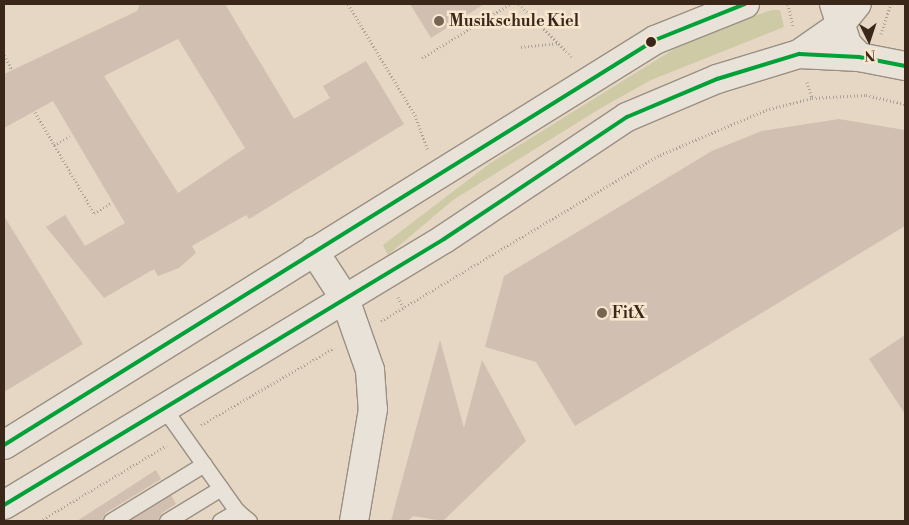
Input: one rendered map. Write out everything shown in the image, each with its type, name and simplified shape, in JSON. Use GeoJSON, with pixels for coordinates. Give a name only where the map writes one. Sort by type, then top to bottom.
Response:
{"type":"FeatureCollection","features":[{"type":"Feature","properties":{"kind":"main road"},"geometry":{"type":"LineString","coordinates":[[4,445],[655,40],[745,4]]}},
{"type":"Feature","properties":{"kind":"main road"},"geometry":{"type":"LineString","coordinates":[[799,54],[836,15],[857,4]]}},
{"type":"Feature","properties":{"kind":"main road"},"geometry":{"type":"LineString","coordinates":[[836,15],[847,44],[860,57]]}},
{"type":"Feature","properties":{"kind":"main road"},"geometry":{"type":"LineString","coordinates":[[4,505],[444,239],[627,118],[718,79],[799,54],[860,57],[905,66]]}},
{"type":"Feature","properties":{"kind":"main road"},"geometry":{"type":"LineString","coordinates":[[314,251],[344,300],[360,334],[370,370],[372,409],[354,521]]}},
{"type":"Feature","properties":{"kind":"lane"},"geometry":{"type":"LineString","coordinates":[[164,407],[237,511],[249,521]]}},
{"type":"Feature","properties":{"kind":"lane"},"geometry":{"type":"LineString","coordinates":[[111,521],[204,464]]}},
{"type":"Feature","properties":{"kind":"lane"},"geometry":{"type":"LineString","coordinates":[[167,521],[221,488]]}},
{"type":"Feature","properties":{"kind":"lane"},"geometry":{"type":"LineString","coordinates":[[220,521],[237,511]]}},
{"type":"Feature","properties":{"kind":"path"},"geometry":{"type":"LineString","coordinates":[[348,4],[415,115],[429,153]]}},
{"type":"Feature","properties":{"kind":"path"},"geometry":{"type":"LineString","coordinates":[[422,58],[510,4]]}},
{"type":"Feature","properties":{"kind":"path"},"geometry":{"type":"LineString","coordinates":[[519,4],[573,58]]}},
{"type":"Feature","properties":{"kind":"path"},"geometry":{"type":"LineString","coordinates":[[521,47],[558,43]]}},
{"type":"Feature","properties":{"kind":"path"},"geometry":{"type":"LineString","coordinates":[[4,55],[12,70]]}},
{"type":"Feature","properties":{"kind":"path"},"geometry":{"type":"LineString","coordinates":[[40,521],[184,435],[360,334],[660,155],[766,110],[812,98],[866,95],[905,104]]}},
{"type":"Feature","properties":{"kind":"path"},"geometry":{"type":"LineString","coordinates":[[35,112],[94,213],[111,203]]}},
{"type":"Feature","properties":{"kind":"path"},"geometry":{"type":"LineString","coordinates":[[54,145],[70,136]]}},
{"type":"Feature","properties":{"kind":"shaded area"},"geometry":{"type":"Polygon","coordinates":[[[772,10],[780,10],[784,27],[651,80],[601,108],[453,200],[388,255],[383,245],[489,164],[679,46],[712,30],[772,10]]]}},
{"type":"Feature","properties":{"kind":"building"},"geometry":{"type":"Polygon","coordinates":[[[140,4],[225,4],[294,119],[330,98],[323,86],[366,61],[404,124],[249,219],[246,215],[192,246],[196,253],[179,268],[158,276],[154,269],[104,298],[46,227],[65,215],[85,246],[125,223],[53,101],[4,128],[4,74],[137,11],[140,4]],[[178,39],[104,76],[178,193],[245,148],[178,39]]]}},
{"type":"Feature","properties":{"kind":"building","name":"Musikschule Kiel"},"geometry":{"type":"Polygon","coordinates":[[[410,4],[484,4],[431,38],[410,4]]]}},
{"type":"Feature","properties":{"kind":"building"},"geometry":{"type":"Polygon","coordinates":[[[839,119],[905,130],[905,226],[575,426],[536,362],[485,347],[504,276],[712,151],[762,131],[839,119]]]}},
{"type":"Feature","properties":{"kind":"building"},"geometry":{"type":"Polygon","coordinates":[[[4,216],[83,344],[4,392],[4,216]]]}},
{"type":"Feature","properties":{"kind":"building"},"geometry":{"type":"Polygon","coordinates":[[[905,335],[905,414],[869,359],[905,335]]]}},
{"type":"Feature","properties":{"kind":"building"},"geometry":{"type":"Polygon","coordinates":[[[440,340],[464,428],[482,360],[526,441],[443,521],[413,516],[408,521],[391,521],[440,340]]]}},
{"type":"Feature","properties":{"kind":"building"},"geometry":{"type":"Polygon","coordinates":[[[156,470],[161,479],[106,513],[102,521],[77,521],[156,470]]]}},
{"type":"Feature","properties":{"kind":"building"},"geometry":{"type":"Polygon","coordinates":[[[171,495],[176,504],[162,513],[158,521],[129,521],[171,495]]]}},
{"type":"Feature","properties":{"kind":"transit line"},"geometry":{"type":"LineString","coordinates":[[4,445],[655,40],[745,4]]}},
{"type":"Feature","properties":{"kind":"transit line"},"geometry":{"type":"LineString","coordinates":[[4,505],[444,239],[627,117],[717,79],[799,54],[859,57],[905,66]]}},
{"type":"Feature","properties":{"kind":"place","name":"Musikschule Kiel"},"geometry":{"type":"Point","coordinates":[439,21]}},
{"type":"Feature","properties":{"kind":"place","name":"FitX"},"geometry":{"type":"Point","coordinates":[602,313]}}]}
